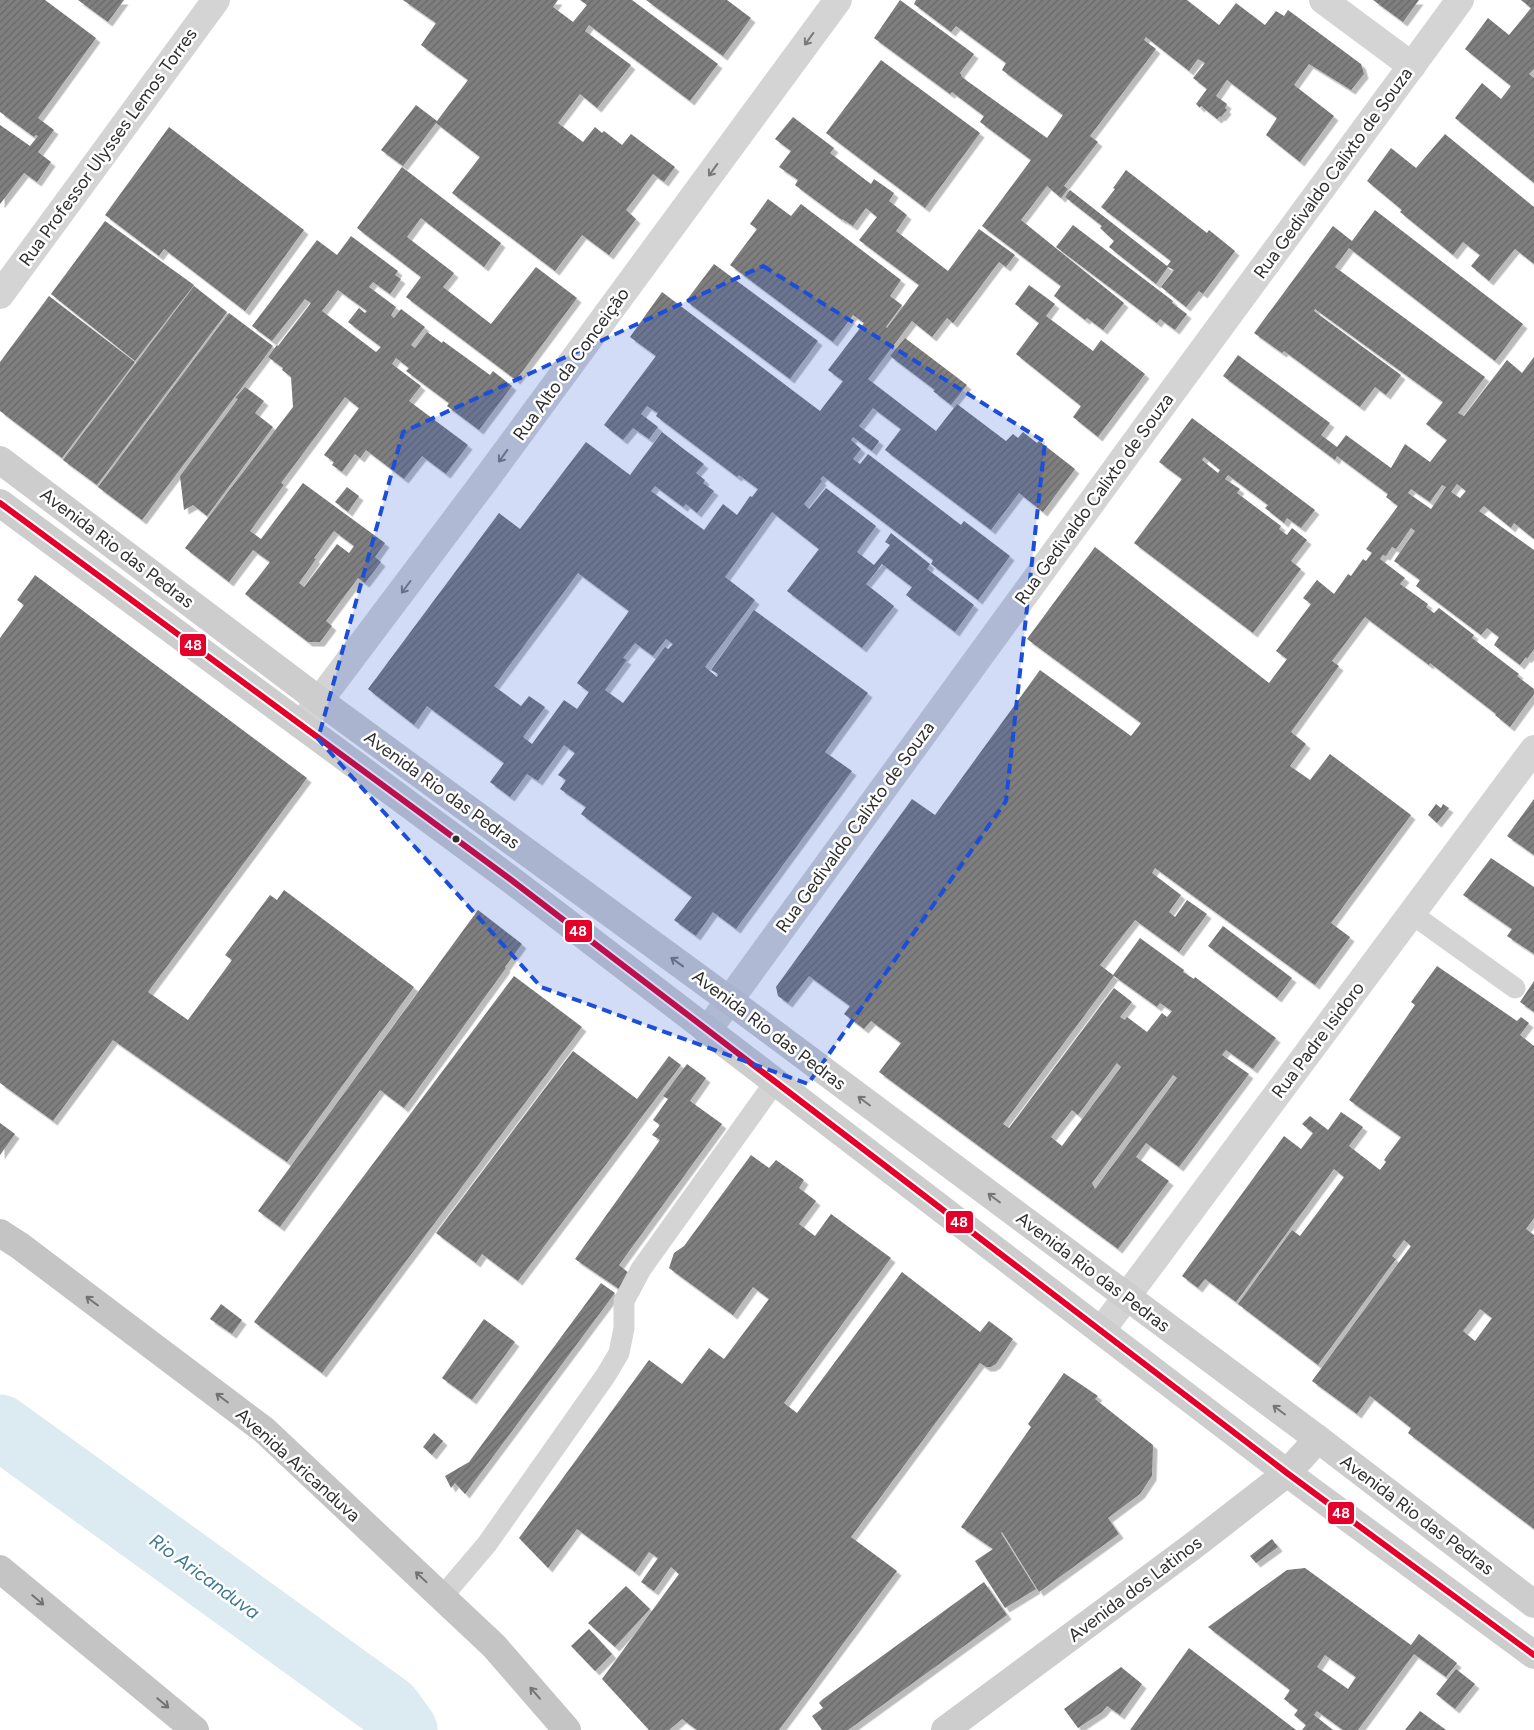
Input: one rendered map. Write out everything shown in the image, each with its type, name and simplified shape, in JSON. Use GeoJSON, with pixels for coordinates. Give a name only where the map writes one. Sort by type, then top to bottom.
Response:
{"type":"FeatureCollection","features":[{"type":"Feature","properties":{"kind":"highway","name":"Avenida Aricanduva"},"geometry":{"type":"LineString","coordinates":[[0,1233],[20,1246],[264,1430],[494,1646],[568,1730]]}},
{"type":"Feature","properties":{"kind":"highway"},"geometry":{"type":"LineString","coordinates":[[0,1569],[195,1730]]}},
{"type":"Feature","properties":{"kind":"main road","name":"Avenida Rio das Pedras"},"geometry":{"type":"LineString","coordinates":[[0,460],[320,701],[729,1000],[1318,1439],[1534,1604]]}},
{"type":"Feature","properties":{"kind":"main road","name":"Avenida Rio das Pedras"},"geometry":{"type":"LineString","coordinates":[[0,503],[510,879],[1287,1473],[1534,1655]]}},
{"type":"Feature","properties":{"kind":"main road","name":"Avenida dos Latinos"},"geometry":{"type":"LineString","coordinates":[[945,1730],[1193,1546],[1287,1473],[1318,1439]]}},
{"type":"Feature","properties":{"kind":"street","name":"Rua Professor Ulysses Lemos Torres"},"geometry":{"type":"LineString","coordinates":[[0,295],[216,0]]}},
{"type":"Feature","properties":{"kind":"street","name":"Rua Alto da Conceição"},"geometry":{"type":"LineString","coordinates":[[302,725],[489,475],[838,0]]}},
{"type":"Feature","properties":{"kind":"street"},"geometry":{"type":"LineString","coordinates":[[1323,0],[1412,66]]}},
{"type":"Feature","properties":{"kind":"street","name":"Rua Gedivaldo Calixto de Souza"},"geometry":{"type":"LineString","coordinates":[[707,1031],[1460,0]]}},
{"type":"Feature","properties":{"kind":"street","name":"Rua Padre Isidoro"},"geometry":{"type":"LineString","coordinates":[[1101,1331],[1534,749]]}},
{"type":"Feature","properties":{"kind":"lane"},"geometry":{"type":"LineString","coordinates":[[1412,914],[1515,988]]}},
{"type":"Feature","properties":{"kind":"lane"},"geometry":{"type":"LineString","coordinates":[[442,1597],[488,1544],[606,1375],[618,1353],[624,1328],[624,1301],[640,1269],[775,1082]]}},
{"type":"Feature","properties":{"kind":"highlighted area"},"geometry":{"type":"Polygon","coordinates":[[[763,266],[1045,442],[1006,801],[808,1084],[541,987],[318,739],[403,432],[763,266]]]}},
{"type":"Feature","properties":{"kind":"building"},"geometry":{"type":"Polygon","coordinates":[[[0,0],[45,0],[96,38],[38,118],[54,130],[38,152],[51,162],[37,182],[24,173],[0,204],[0,125],[30,146],[38,136],[34,137],[0,112],[0,0]]]}},
{"type":"Feature","properties":{"kind":"building"},"geometry":{"type":"Polygon","coordinates":[[[78,0],[124,0],[108,22],[78,0]]]}},
{"type":"Feature","properties":{"kind":"building"},"geometry":{"type":"Polygon","coordinates":[[[403,0],[558,0],[553,7],[573,22],[587,5],[580,0],[632,0],[718,64],[690,101],[589,25],[585,31],[631,65],[597,108],[580,94],[558,123],[583,142],[595,127],[602,133],[604,131],[622,145],[631,134],[675,167],[664,182],[653,174],[626,210],[636,219],[609,255],[582,235],[555,271],[452,193],[480,157],[436,123],[403,166],[381,150],[416,105],[437,121],[468,80],[421,45],[436,23],[403,0]]]}},
{"type":"Feature","properties":{"kind":"building"},"geometry":{"type":"Polygon","coordinates":[[[646,0],[727,0],[751,18],[723,56],[646,0]]]}},
{"type":"Feature","properties":{"kind":"building"},"geometry":{"type":"Polygon","coordinates":[[[900,0],[974,54],[960,73],[963,78],[1047,138],[1063,115],[1002,70],[1006,63],[956,26],[951,32],[914,4],[916,0],[1187,0],[1219,25],[1236,3],[1265,25],[1276,11],[1284,16],[1288,10],[1361,64],[1364,74],[1351,90],[1309,64],[1294,85],[1334,116],[1300,162],[1266,135],[1277,118],[1227,80],[1216,96],[1227,104],[1225,108],[1227,110],[1221,117],[1217,119],[1201,106],[1200,108],[1196,104],[1207,89],[1193,78],[1205,63],[1198,59],[1189,71],[1146,37],[1144,40],[1156,49],[1090,136],[1098,142],[1064,186],[1068,189],[1061,198],[1047,186],[1021,220],[1124,303],[1103,330],[1087,318],[1085,320],[1054,296],[1061,286],[982,226],[1031,160],[980,122],[984,116],[952,92],[950,94],[874,38],[900,0]]]}},
{"type":"Feature","properties":{"kind":"building"},"geometry":{"type":"Polygon","coordinates":[[[1373,0],[1419,0],[1403,22],[1373,0]]]}},
{"type":"Feature","properties":{"kind":"building"},"geometry":{"type":"Polygon","coordinates":[[[1521,0],[1534,0],[1534,69],[1529,74],[1534,78],[1534,183],[1455,118],[1482,83],[1501,99],[1511,86],[1465,49],[1488,18],[1509,35],[1531,8],[1521,0]]]}},
{"type":"Feature","properties":{"kind":"building"},"geometry":{"type":"Polygon","coordinates":[[[881,60],[980,133],[925,208],[826,133],[881,60]]]}},
{"type":"Feature","properties":{"kind":"building"},"geometry":{"type":"Polygon","coordinates":[[[793,117],[834,148],[830,153],[871,184],[874,179],[894,193],[889,201],[907,215],[896,231],[948,271],[979,229],[1015,255],[1006,267],[999,262],[953,323],[947,318],[932,337],[912,321],[868,379],[936,431],[957,404],[1006,441],[1013,434],[1018,438],[1023,432],[1037,443],[1039,441],[1075,469],[1043,512],[1019,493],[991,530],[885,450],[901,429],[873,408],[859,426],[879,441],[872,451],[853,437],[851,440],[861,449],[853,459],[860,464],[868,454],[961,525],[964,521],[1010,556],[978,600],[931,564],[933,560],[823,476],[820,479],[822,481],[804,504],[809,509],[826,488],[876,526],[857,552],[874,565],[890,545],[885,542],[891,533],[930,564],[927,569],[974,605],[955,632],[906,595],[912,587],[882,564],[866,584],[894,606],[862,648],[787,591],[819,549],[772,512],[725,577],[755,600],[705,667],[717,677],[718,674],[711,670],[754,610],[868,693],[825,752],[852,771],[736,929],[713,912],[696,936],[674,920],[692,897],[581,814],[586,807],[560,789],[566,780],[558,775],[575,753],[564,745],[538,781],[527,774],[510,797],[490,782],[504,763],[427,706],[414,725],[368,689],[499,513],[520,529],[586,442],[630,475],[662,432],[704,464],[696,473],[705,480],[703,483],[714,491],[697,513],[686,504],[683,507],[655,486],[651,491],[704,530],[723,504],[737,515],[750,496],[752,497],[758,489],[739,475],[737,477],[656,416],[658,413],[647,406],[641,414],[658,427],[649,439],[633,428],[623,440],[604,425],[656,356],[630,337],[662,292],[820,411],[843,381],[828,370],[864,323],[853,315],[833,342],[730,265],[757,229],[750,224],[768,199],[791,216],[801,204],[901,280],[890,296],[902,305],[887,328],[919,285],[859,240],[877,217],[866,208],[853,226],[795,185],[798,180],[779,167],[791,151],[775,139],[793,117]],[[578,573],[494,686],[521,706],[529,696],[545,707],[523,737],[532,744],[564,700],[577,709],[589,692],[577,683],[629,611],[578,573]],[[666,639],[653,656],[635,643],[623,658],[627,660],[605,690],[623,703],[665,647],[668,649],[673,644],[666,639]]]}},
{"type":"Feature","properties":{"kind":"building"},"geometry":{"type":"Polygon","coordinates":[[[169,127],[304,230],[245,311],[164,249],[159,256],[105,215],[169,127]]]}},
{"type":"Feature","properties":{"kind":"building"},"geometry":{"type":"Polygon","coordinates":[[[1445,134],[1534,207],[1534,264],[1515,249],[1489,281],[1471,266],[1480,255],[1463,242],[1453,255],[1400,212],[1402,210],[1367,181],[1391,148],[1416,168],[1445,134]]]}},
{"type":"Feature","properties":{"kind":"building"},"geometry":{"type":"Polygon","coordinates":[[[402,167],[501,243],[484,267],[421,218],[407,237],[454,273],[443,287],[491,324],[536,267],[577,298],[516,380],[406,297],[421,277],[357,228],[402,167]]]}},
{"type":"Feature","properties":{"kind":"building"},"geometry":{"type":"Polygon","coordinates":[[[1126,170],[1207,233],[1209,230],[1235,251],[1203,294],[1199,291],[1186,307],[1161,287],[1174,270],[1168,267],[1156,284],[1109,247],[1114,241],[1100,228],[1102,226],[1065,197],[1070,190],[1167,266],[1171,261],[1101,207],[1115,189],[1113,188],[1126,170]]]}},
{"type":"Feature","properties":{"kind":"building"},"geometry":{"type":"Polygon","coordinates":[[[1375,210],[1523,324],[1495,361],[1349,248],[1335,267],[1485,377],[1458,413],[1464,416],[1507,360],[1522,373],[1534,357],[1534,539],[1514,523],[1511,528],[1484,506],[1479,511],[1534,550],[1534,649],[1527,659],[1526,657],[1520,665],[1494,645],[1499,637],[1487,628],[1481,635],[1416,586],[1420,580],[1394,561],[1415,531],[1411,528],[1396,549],[1392,547],[1386,556],[1383,555],[1380,559],[1405,578],[1400,584],[1428,604],[1426,607],[1434,613],[1439,608],[1474,635],[1472,638],[1519,674],[1517,676],[1534,689],[1534,694],[1510,727],[1430,663],[1429,665],[1365,617],[1332,661],[1339,666],[1291,732],[1306,744],[1290,766],[1310,780],[1330,754],[1411,815],[1331,923],[1350,937],[1315,985],[1155,868],[1152,873],[1181,895],[1169,912],[1175,917],[1187,900],[1207,914],[1179,952],[1135,920],[1100,965],[1113,975],[1140,938],[1184,970],[1183,972],[1194,979],[1195,977],[1276,1038],[1253,1069],[1226,1050],[1222,1055],[1249,1074],[1179,1167],[1146,1143],[1136,1157],[1169,1181],[1118,1249],[879,1072],[901,1043],[871,1021],[864,1029],[844,1014],[850,1006],[809,976],[788,1003],[778,996],[776,987],[912,799],[935,815],[1040,670],[1131,736],[1141,723],[1027,639],[1095,547],[1269,683],[1287,659],[1276,651],[1311,604],[1303,598],[1317,580],[1334,594],[1348,574],[1351,576],[1363,559],[1366,561],[1372,553],[1366,549],[1398,506],[1386,497],[1388,494],[1337,456],[1335,460],[1223,376],[1238,355],[1330,423],[1321,435],[1337,447],[1346,435],[1391,468],[1405,444],[1430,462],[1447,440],[1426,424],[1443,402],[1315,309],[1314,311],[1401,375],[1386,395],[1375,387],[1360,407],[1284,351],[1282,353],[1254,333],[1333,226],[1352,241],[1375,210]],[[1457,484],[1451,492],[1460,498],[1466,491],[1457,484]],[[1442,485],[1430,502],[1411,489],[1408,493],[1431,509],[1446,487],[1442,485]],[[1114,976],[1003,1124],[1009,1128],[1114,988],[1132,1002],[1120,1017],[1125,1020],[1127,1017],[1147,1032],[1162,1013],[1167,1017],[1172,1011],[1160,1003],[1157,1007],[1114,976]],[[1117,1063],[1078,1115],[1072,1110],[1051,1137],[1062,1146],[1121,1067],[1117,1063]],[[1173,1075],[1092,1183],[1095,1189],[1177,1078],[1173,1075]]]}},
{"type":"Feature","properties":{"kind":"building"},"geometry":{"type":"Polygon","coordinates":[[[105,221],[194,285],[135,361],[51,294],[105,221]]]}},
{"type":"Feature","properties":{"kind":"building"},"geometry":{"type":"Polygon","coordinates":[[[1073,225],[1173,301],[1172,303],[1187,314],[1175,330],[1160,319],[1157,323],[1056,247],[1073,225]]]}},
{"type":"Feature","properties":{"kind":"building"},"geometry":{"type":"Polygon","coordinates":[[[351,236],[398,271],[395,275],[401,279],[390,294],[373,282],[369,287],[396,307],[391,315],[394,318],[401,309],[425,327],[411,345],[415,348],[427,332],[442,343],[443,341],[490,375],[493,371],[512,386],[479,430],[447,406],[449,403],[406,371],[409,368],[396,358],[392,364],[421,386],[409,401],[468,445],[446,474],[422,456],[404,479],[366,450],[360,458],[355,454],[342,472],[332,465],[334,462],[324,455],[359,408],[345,397],[281,483],[284,485],[250,531],[261,539],[303,483],[385,543],[375,557],[381,562],[365,583],[358,578],[326,621],[332,626],[320,642],[308,642],[245,594],[270,562],[253,550],[229,582],[185,548],[293,407],[291,377],[282,370],[283,368],[268,357],[311,303],[305,299],[272,341],[252,326],[317,240],[337,255],[351,236]],[[338,290],[322,311],[376,352],[381,347],[348,322],[359,308],[365,313],[367,311],[338,290]],[[334,531],[314,558],[316,559],[299,583],[304,587],[337,544],[349,553],[354,546],[334,531]]]}},
{"type":"Feature","properties":{"kind":"building"},"geometry":{"type":"Polygon","coordinates":[[[714,264],[818,341],[790,379],[686,301],[714,264]]]}},
{"type":"Feature","properties":{"kind":"building"},"geometry":{"type":"Polygon","coordinates":[[[1029,285],[1055,304],[1046,316],[1093,351],[1101,340],[1145,374],[1098,437],[1073,417],[1081,406],[1016,354],[1039,323],[1015,304],[1029,285]]]}},
{"type":"Feature","properties":{"kind":"building"},"geometry":{"type":"Polygon","coordinates":[[[194,286],[227,312],[97,485],[63,460],[194,286]]]}},
{"type":"Feature","properties":{"kind":"building"},"geometry":{"type":"Polygon","coordinates":[[[49,296],[135,362],[62,458],[0,411],[0,362],[49,296]]]}},
{"type":"Feature","properties":{"kind":"building"},"geometry":{"type":"Polygon","coordinates":[[[229,313],[273,346],[142,520],[98,487],[229,313]]]}},
{"type":"Feature","properties":{"kind":"building"},"geometry":{"type":"Polygon","coordinates":[[[905,338],[967,385],[951,405],[933,391],[935,390],[890,356],[905,338]]]}},
{"type":"Feature","properties":{"kind":"building"},"geometry":{"type":"Polygon","coordinates":[[[245,387],[264,401],[255,413],[273,427],[207,516],[193,505],[184,510],[180,476],[238,399],[235,398],[245,387]]]}},
{"type":"Feature","properties":{"kind":"building"},"geometry":{"type":"Polygon","coordinates":[[[1192,418],[1315,510],[1301,528],[1287,518],[1284,523],[1265,508],[1268,505],[1228,475],[1225,479],[1240,489],[1237,493],[1281,526],[1279,529],[1287,535],[1292,528],[1307,540],[1291,561],[1301,569],[1253,633],[1134,543],[1182,479],[1159,462],[1192,418]],[[1204,457],[1202,460],[1218,473],[1220,470],[1204,457]]]}},
{"type":"Feature","properties":{"kind":"building"},"geometry":{"type":"Polygon","coordinates":[[[347,487],[359,496],[348,512],[335,502],[347,487]]]}},
{"type":"Feature","properties":{"kind":"building"},"geometry":{"type":"Polygon","coordinates":[[[35,575],[307,778],[148,992],[188,1020],[232,960],[225,955],[270,895],[277,900],[284,890],[414,987],[287,1162],[113,1040],[53,1121],[0,1083],[0,638],[24,605],[17,600],[35,575]]]}},
{"type":"Feature","properties":{"kind":"building"},"geometry":{"type":"Polygon","coordinates":[[[1534,799],[1534,855],[1507,836],[1534,799]]]}},
{"type":"Feature","properties":{"kind":"building"},"geometry":{"type":"Polygon","coordinates":[[[1436,804],[1441,808],[1443,804],[1449,808],[1437,823],[1428,815],[1436,804]]]}},
{"type":"Feature","properties":{"kind":"building"},"geometry":{"type":"Polygon","coordinates":[[[1491,858],[1534,887],[1534,954],[1507,936],[1512,929],[1463,895],[1491,858]]]}},
{"type":"Feature","properties":{"kind":"building"},"geometry":{"type":"Polygon","coordinates":[[[478,910],[522,944],[404,1108],[380,1090],[280,1227],[258,1211],[478,910]]]}},
{"type":"Feature","properties":{"kind":"building"},"geometry":{"type":"Polygon","coordinates":[[[1223,926],[1292,978],[1277,998],[1208,946],[1223,926]]]}},
{"type":"Feature","properties":{"kind":"building"},"geometry":{"type":"Polygon","coordinates":[[[1437,966],[1517,1021],[1521,1017],[1529,1023],[1520,1035],[1534,1046],[1534,1218],[1526,1229],[1534,1235],[1534,1529],[1408,1433],[1411,1428],[1370,1396],[1357,1414],[1312,1381],[1411,1246],[1404,1240],[1392,1256],[1396,1259],[1318,1365],[1238,1304],[1292,1230],[1300,1236],[1344,1177],[1334,1169],[1236,1302],[1205,1279],[1198,1288],[1182,1276],[1284,1136],[1301,1149],[1313,1133],[1302,1124],[1310,1116],[1328,1130],[1341,1112],[1363,1127],[1349,1146],[1380,1170],[1386,1162],[1384,1160],[1401,1137],[1349,1100],[1415,1005],[1411,1002],[1437,966]],[[1480,1309],[1463,1331],[1475,1341],[1492,1318],[1480,1309]]]}},
{"type":"Feature","properties":{"kind":"building"},"geometry":{"type":"Polygon","coordinates":[[[514,976],[582,1027],[322,1373],[254,1322],[514,976]]]}},
{"type":"Feature","properties":{"kind":"building"},"geometry":{"type":"Polygon","coordinates":[[[1534,981],[1534,1012],[1520,1002],[1534,981]]]}},
{"type":"Feature","properties":{"kind":"building"},"geometry":{"type":"Polygon","coordinates":[[[573,1051],[637,1099],[669,1056],[681,1065],[518,1281],[482,1254],[476,1263],[436,1233],[573,1051]]]}},
{"type":"Feature","properties":{"kind":"building"},"geometry":{"type":"Polygon","coordinates":[[[687,1064],[706,1078],[690,1101],[722,1124],[619,1265],[630,1274],[619,1289],[575,1259],[660,1140],[652,1135],[660,1125],[653,1120],[668,1099],[663,1096],[687,1064]]]}},
{"type":"Feature","properties":{"kind":"building"},"geometry":{"type":"Polygon","coordinates":[[[0,1123],[15,1134],[0,1155],[0,1123]]]}},
{"type":"Feature","properties":{"kind":"building"},"geometry":{"type":"Polygon","coordinates":[[[751,1155],[769,1168],[776,1160],[804,1180],[799,1188],[816,1201],[799,1224],[815,1236],[831,1214],[891,1258],[784,1403],[797,1413],[902,1272],[980,1332],[989,1321],[1013,1339],[996,1364],[986,1367],[980,1363],[851,1537],[897,1571],[779,1730],[697,1730],[682,1719],[669,1730],[649,1730],[602,1679],[679,1574],[671,1567],[654,1591],[641,1582],[658,1558],[649,1552],[635,1572],[577,1529],[548,1568],[519,1538],[649,1360],[682,1384],[709,1348],[724,1359],[769,1299],[753,1287],[733,1315],[669,1268],[674,1253],[684,1246],[751,1155]]]}},
{"type":"Feature","properties":{"kind":"building"},"geometry":{"type":"Polygon","coordinates":[[[601,1283],[615,1293],[465,1494],[455,1483],[451,1488],[445,1476],[469,1462],[601,1283]]]}},
{"type":"Feature","properties":{"kind":"building"},"geometry":{"type":"Polygon","coordinates":[[[221,1304],[242,1320],[232,1334],[210,1319],[221,1304]]]}},
{"type":"Feature","properties":{"kind":"building"},"geometry":{"type":"Polygon","coordinates":[[[484,1319],[515,1342],[472,1400],[442,1378],[484,1319]]]}},
{"type":"Feature","properties":{"kind":"building"},"geometry":{"type":"Polygon","coordinates":[[[1064,1373],[1098,1396],[1095,1399],[1153,1445],[1152,1476],[1140,1494],[1108,1518],[1119,1534],[1039,1592],[1002,1532],[1036,1589],[1005,1608],[975,1561],[993,1549],[961,1527],[1031,1427],[1028,1424],[1064,1373]]]}},
{"type":"Feature","properties":{"kind":"building"},"geometry":{"type":"Polygon","coordinates":[[[434,1433],[443,1441],[432,1455],[423,1447],[434,1433]]]}},
{"type":"Feature","properties":{"kind":"building"},"geometry":{"type":"Polygon","coordinates":[[[1272,1539],[1278,1547],[1256,1563],[1250,1556],[1272,1539]]]}},
{"type":"Feature","properties":{"kind":"building"},"geometry":{"type":"Polygon","coordinates":[[[1305,1568],[1411,1645],[1419,1634],[1457,1663],[1446,1677],[1414,1654],[1358,1730],[1343,1730],[1317,1711],[1314,1715],[1333,1730],[1302,1730],[1306,1725],[1294,1715],[1298,1710],[1284,1699],[1290,1690],[1208,1627],[1287,1570],[1305,1568]],[[1325,1655],[1317,1667],[1348,1689],[1356,1677],[1325,1655]]]}},
{"type":"Feature","properties":{"kind":"building"},"geometry":{"type":"Polygon","coordinates":[[[984,1582],[1007,1615],[848,1730],[822,1730],[812,1716],[823,1708],[819,1703],[823,1699],[984,1582]]]}},
{"type":"Feature","properties":{"kind":"building"},"geometry":{"type":"Polygon","coordinates":[[[626,1586],[650,1609],[615,1647],[588,1623],[626,1586]]]}},
{"type":"Feature","properties":{"kind":"building"},"geometry":{"type":"Polygon","coordinates":[[[589,1629],[612,1654],[595,1671],[571,1646],[589,1629]]]}},
{"type":"Feature","properties":{"kind":"building"},"geometry":{"type":"Polygon","coordinates":[[[1189,1648],[1296,1730],[1130,1730],[1189,1648]]]}},
{"type":"Feature","properties":{"kind":"building"},"geometry":{"type":"Polygon","coordinates":[[[1121,1667],[1142,1684],[1120,1715],[1107,1706],[1102,1712],[1078,1728],[1064,1709],[1121,1667]]]}},
{"type":"Feature","properties":{"kind":"building"},"geometry":{"type":"Polygon","coordinates":[[[1456,1669],[1475,1684],[1455,1709],[1436,1694],[1456,1669]]]}},
{"type":"Feature","properties":{"kind":"building"},"geometry":{"type":"Polygon","coordinates":[[[1420,1711],[1446,1730],[1405,1730],[1420,1711]]]}},
{"type":"Feature","properties":{"kind":"waterway","name":"Rio Aricanduva"},"geometry":{"type":"LineString","coordinates":[[0,1427],[389,1708],[405,1730]]}},
{"type":"Feature","properties":{"kind":"transit line","name":"48"},"geometry":{"type":"LineString","coordinates":[[0,503],[510,879],[1287,1473],[1534,1655]]}}]}
